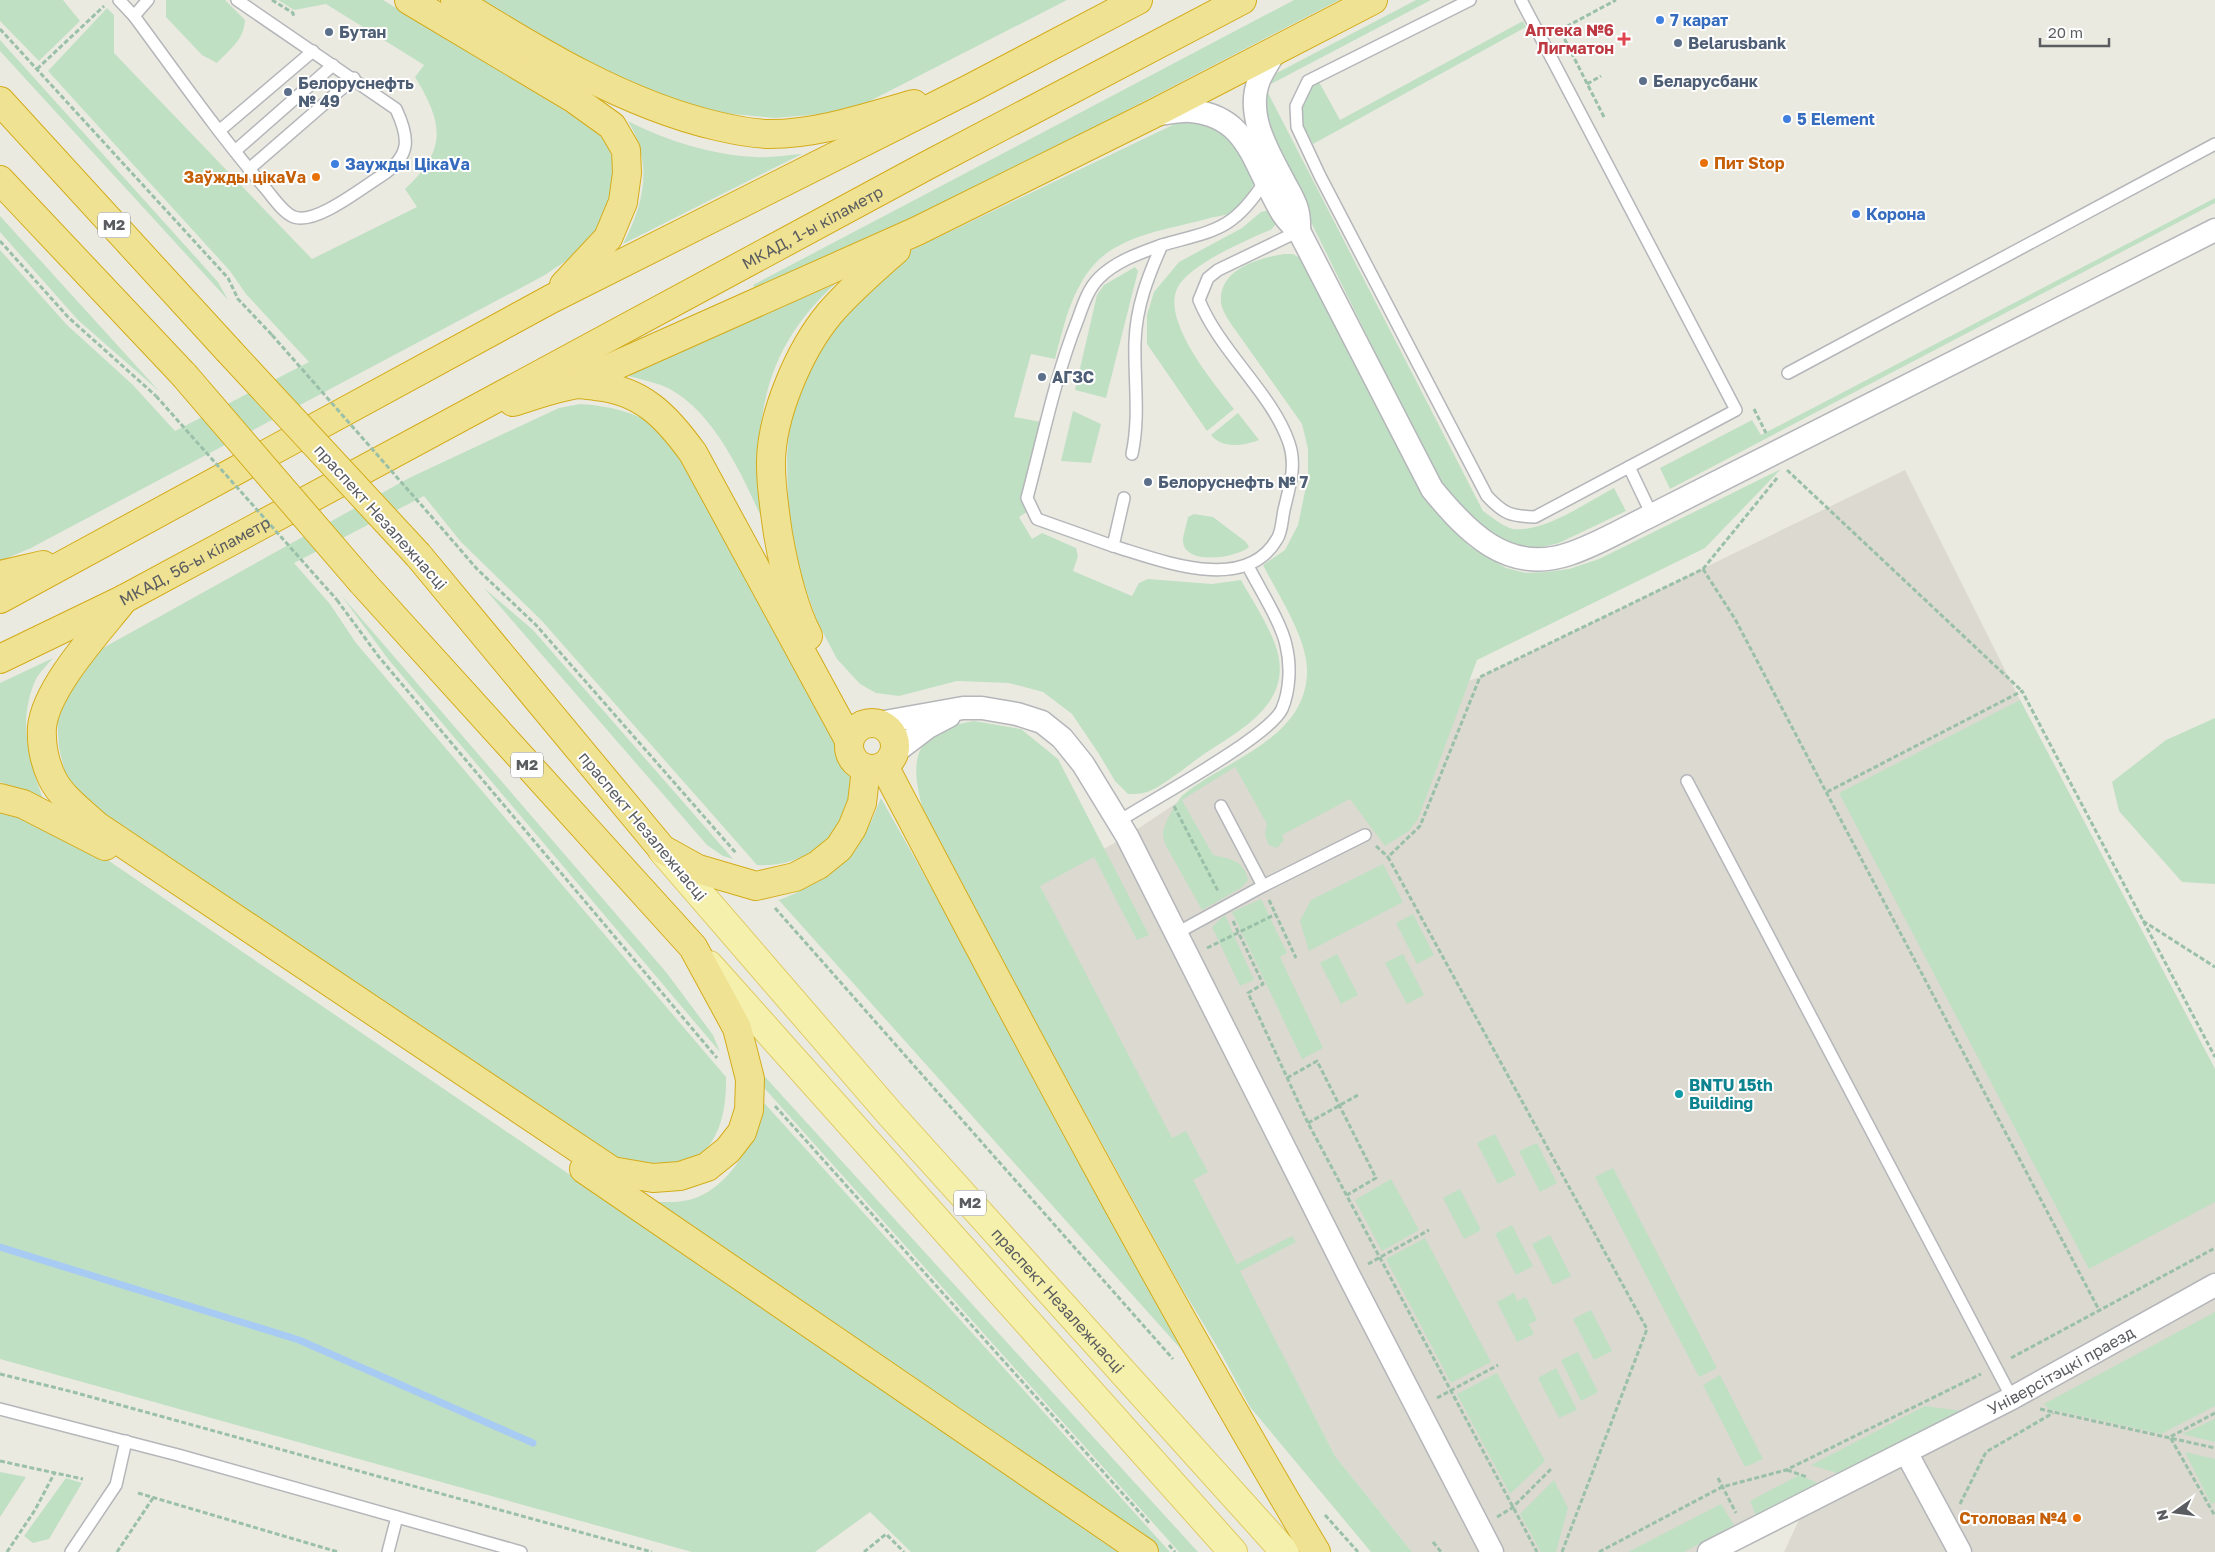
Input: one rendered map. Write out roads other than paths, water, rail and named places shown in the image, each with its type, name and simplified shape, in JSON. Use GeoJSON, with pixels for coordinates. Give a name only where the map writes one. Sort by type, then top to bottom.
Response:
{"type":"FeatureCollection","features":[{"type":"Feature","properties":{"kind":"highway"},"geometry":{"type":"LineString","coordinates":[[409,0],[573,98],[612,126],[626,150],[627,173],[623,202],[608,238],[551,299]]}},
{"type":"Feature","properties":{"kind":"highway"},"geometry":{"type":"LineString","coordinates":[[455,0],[498,27],[604,84],[652,105],[700,122],[736,130],[768,134],[817,130],[971,88]]}},
{"type":"Feature","properties":{"kind":"highway"},"geometry":{"type":"LineString","coordinates":[[0,599],[551,299],[971,88],[1138,0]]}},
{"type":"Feature","properties":{"kind":"highway","name":"МКАД, 1-ы кіламетр"},"geometry":{"type":"LineString","coordinates":[[386,458],[926,166],[1242,0]]}},
{"type":"Feature","properties":{"kind":"highway"},"geometry":{"type":"LineString","coordinates":[[461,417],[574,384],[917,232],[1274,53],[1372,0]]}},
{"type":"Feature","properties":{"kind":"highway","name":"праспект Незалежнасці"},"geometry":{"type":"LineString","coordinates":[[0,102],[418,555],[662,849]]}},
{"type":"Feature","properties":{"kind":"highway","name":"М2"},"geometry":{"type":"LineString","coordinates":[[0,180],[184,375],[362,582],[693,947]]}},
{"type":"Feature","properties":{"kind":"highway"},"geometry":{"type":"LineString","coordinates":[[863,729],[828,674],[800,620],[783,562],[774,506],[771,465],[776,429],[785,398],[804,355],[829,315],[863,278],[917,232]]}},
{"type":"Feature","properties":{"kind":"highway"},"geometry":{"type":"LineString","coordinates":[[574,384],[606,387],[627,393],[648,404],[672,424],[692,452],[863,729]]}},
{"type":"Feature","properties":{"kind":"highway","name":"МКАД, 56-ы кіламетр"},"geometry":{"type":"LineString","coordinates":[[0,659],[124,600],[386,458]]}},
{"type":"Feature","properties":{"kind":"highway"},"geometry":{"type":"LineString","coordinates":[[0,575],[76,557]]}},
{"type":"Feature","properties":{"kind":"highway"},"geometry":{"type":"LineString","coordinates":[[124,600],[66,673],[50,701],[42,726],[43,751],[53,780],[96,826],[612,1171],[653,1178],[680,1176],[707,1166],[728,1150],[742,1132],[748,1110],[750,1079],[740,1037],[737,1028],[693,947]]}},
{"type":"Feature","properties":{"kind":"highway"},"geometry":{"type":"LineString","coordinates":[[662,849],[698,869],[748,882],[756,886],[795,877],[818,865],[839,848],[852,828],[882,762],[896,743],[893,734],[887,727],[863,729]]}},
{"type":"Feature","properties":{"kind":"highway"},"geometry":{"type":"LineString","coordinates":[[863,729],[852,758],[858,764],[882,762]]}},
{"type":"Feature","properties":{"kind":"highway"},"geometry":{"type":"LineString","coordinates":[[882,762],[1078,1135],[1239,1423],[1316,1552]]}},
{"type":"Feature","properties":{"kind":"highway"},"geometry":{"type":"LineString","coordinates":[[0,798],[23,804],[99,842],[372,1025],[1144,1552]]}},
{"type":"Feature","properties":{"kind":"main road","name":"праспект Незалежнасці"},"geometry":{"type":"LineString","coordinates":[[662,849],[891,1115],[1285,1552]]}},
{"type":"Feature","properties":{"kind":"main road","name":"М2"},"geometry":{"type":"LineString","coordinates":[[693,947],[1233,1552]]}},
{"type":"Feature","properties":{"kind":"street"},"geometry":{"type":"LineString","coordinates":[[1274,53],[1259,81],[1255,100],[1256,117],[1263,139],[1300,213],[1299,231]]}},
{"type":"Feature","properties":{"kind":"street"},"geometry":{"type":"LineString","coordinates":[[1151,115],[1190,110],[1220,119],[1234,127],[1248,146],[1285,220],[1299,231],[1432,488],[1452,513],[1488,545],[1512,556],[1537,560],[1569,554],[1652,515],[2215,230]]}},
{"type":"Feature","properties":{"kind":"street"},"geometry":{"type":"LineString","coordinates":[[882,762],[928,727],[963,708]]}},
{"type":"Feature","properties":{"kind":"street"},"geometry":{"type":"LineString","coordinates":[[863,729],[963,708],[982,708],[1017,714],[1042,722],[1062,738],[1083,764],[1119,821],[1348,1274],[1492,1552]]}},
{"type":"Feature","properties":{"kind":"street","name":"Універсітэцкі праезд"},"geometry":{"type":"LineString","coordinates":[[1709,1552],[1907,1454],[2215,1285]]}},
{"type":"Feature","properties":{"kind":"street"},"geometry":{"type":"LineString","coordinates":[[1907,1454],[1960,1552]]}},
{"type":"Feature","properties":{"kind":"lane"},"geometry":{"type":"LineString","coordinates":[[119,0],[134,16],[249,169],[283,208],[294,217],[310,217],[334,206],[395,167],[407,145],[404,126],[396,108],[237,0]]}},
{"type":"Feature","properties":{"kind":"lane"},"geometry":{"type":"LineString","coordinates":[[134,16],[148,0]]}},
{"type":"Feature","properties":{"kind":"lane"},"geometry":{"type":"LineString","coordinates":[[1470,0],[1308,81],[1296,106],[1297,127],[1320,176],[1487,496],[1501,511],[1520,516],[1535,517],[1736,410],[1521,0]]}},
{"type":"Feature","properties":{"kind":"lane"},"geometry":{"type":"LineString","coordinates":[[219,131],[313,51]]}},
{"type":"Feature","properties":{"kind":"lane"},"geometry":{"type":"LineString","coordinates":[[235,151],[333,65]]}},
{"type":"Feature","properties":{"kind":"lane"},"geometry":{"type":"LineString","coordinates":[[249,169],[354,78]]}},
{"type":"Feature","properties":{"kind":"lane"},"geometry":{"type":"LineString","coordinates":[[1788,373],[2215,144]]}},
{"type":"Feature","properties":{"kind":"lane"},"geometry":{"type":"LineString","coordinates":[[1265,181],[1252,202],[1235,219],[1220,228],[1138,254],[1117,264],[1098,279],[1085,300],[1065,351],[1028,498],[1037,519],[1113,546],[1188,569],[1231,570],[1248,566],[1269,549],[1278,539],[1294,467],[1290,444],[1278,419],[1208,322],[1199,300],[1208,278],[1218,270],[1299,231]]}},
{"type":"Feature","properties":{"kind":"lane"},"geometry":{"type":"LineString","coordinates":[[1132,454],[1137,430],[1135,340],[1141,301],[1147,278],[1162,245]]}},
{"type":"Feature","properties":{"kind":"lane"},"geometry":{"type":"LineString","coordinates":[[1629,467],[1652,515]]}},
{"type":"Feature","properties":{"kind":"lane"},"geometry":{"type":"LineString","coordinates":[[1113,546],[1124,498]]}},
{"type":"Feature","properties":{"kind":"lane"},"geometry":{"type":"LineString","coordinates":[[1119,821],[1258,735],[1281,710],[1288,687],[1289,665],[1286,644],[1248,566]]}},
{"type":"Feature","properties":{"kind":"lane"},"geometry":{"type":"LineString","coordinates":[[1688,782],[2012,1398]]}},
{"type":"Feature","properties":{"kind":"lane"},"geometry":{"type":"LineString","coordinates":[[1221,806],[1263,886]]}},
{"type":"Feature","properties":{"kind":"lane"},"geometry":{"type":"LineString","coordinates":[[1175,934],[1225,905],[1366,835]]}},
{"type":"Feature","properties":{"kind":"lane"},"geometry":{"type":"LineString","coordinates":[[0,1409],[126,1441],[521,1552]]}},
{"type":"Feature","properties":{"kind":"lane"},"geometry":{"type":"LineString","coordinates":[[71,1552],[116,1485],[126,1441]]}},
{"type":"Feature","properties":{"kind":"lane"},"geometry":{"type":"LineString","coordinates":[[388,1552],[398,1517]]}},
{"type":"Feature","properties":{"kind":"waterway"},"geometry":{"type":"LineString","coordinates":[[0,1247],[299,1340],[533,1443]]}},
{"type":"Feature","properties":{"kind":"place","name":"7 карат"},"geometry":{"type":"Point","coordinates":[1660,20]}},
{"type":"Feature","properties":{"kind":"place","name":"Бутан"},"geometry":{"type":"Point","coordinates":[329,32]}},
{"type":"Feature","properties":{"kind":"place","name":"Аптека №6 Лигматон"},"geometry":{"type":"Point","coordinates":[1624,39]}},
{"type":"Feature","properties":{"kind":"place","name":"Belarusbank"},"geometry":{"type":"Point","coordinates":[1678,43]}},
{"type":"Feature","properties":{"kind":"place","name":"Беларусбанк"},"geometry":{"type":"Point","coordinates":[1643,81]}},
{"type":"Feature","properties":{"kind":"place","name":"Белоруснефть № 49"},"geometry":{"type":"Point","coordinates":[288,92]}},
{"type":"Feature","properties":{"kind":"place","name":"5 Element"},"geometry":{"type":"Point","coordinates":[1787,119]}},
{"type":"Feature","properties":{"kind":"place","name":"Пит Stop"},"geometry":{"type":"Point","coordinates":[1704,163]}},
{"type":"Feature","properties":{"kind":"place","name":"Заужды ЦікаVа"},"geometry":{"type":"Point","coordinates":[335,164]}},
{"type":"Feature","properties":{"kind":"place","name":"Заўжды цікаVа"},"geometry":{"type":"Point","coordinates":[316,177]}},
{"type":"Feature","properties":{"kind":"place","name":"Корона"},"geometry":{"type":"Point","coordinates":[1856,214]}},
{"type":"Feature","properties":{"kind":"place","name":"АГЗС"},"geometry":{"type":"Point","coordinates":[1042,377]}},
{"type":"Feature","properties":{"kind":"place","name":"Белоруснефть № 7"},"geometry":{"type":"Point","coordinates":[1148,482]}},
{"type":"Feature","properties":{"kind":"place","name":"BNTU 15th Building"},"geometry":{"type":"Point","coordinates":[1679,1094]}},
{"type":"Feature","properties":{"kind":"place","name":"Столовая №4"},"geometry":{"type":"Point","coordinates":[2077,1518]}}]}
